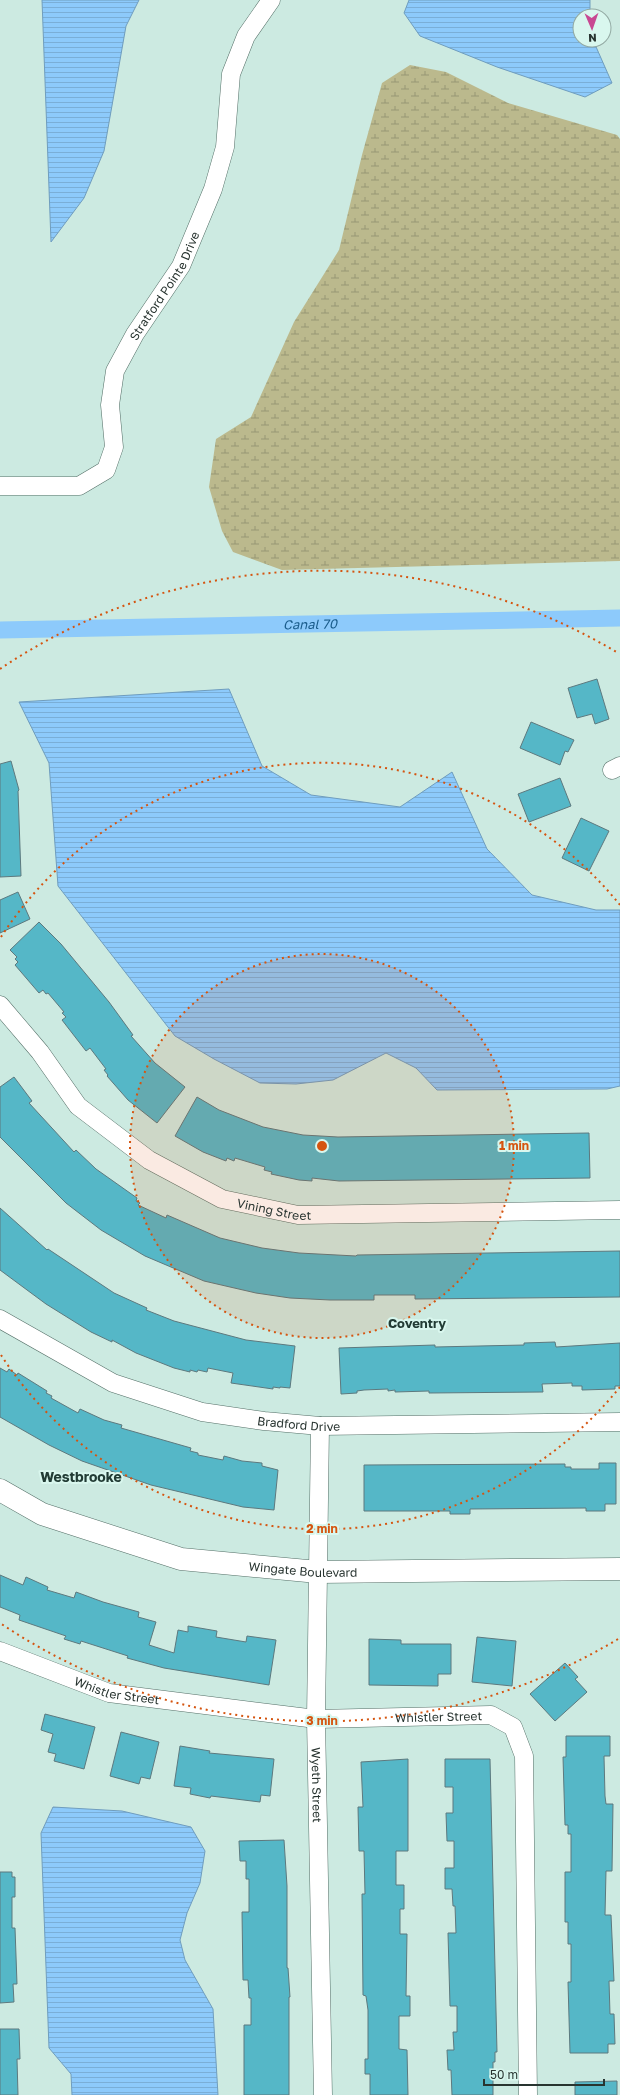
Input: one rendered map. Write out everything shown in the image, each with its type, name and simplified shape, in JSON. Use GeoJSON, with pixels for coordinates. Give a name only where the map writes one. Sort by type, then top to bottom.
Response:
{"type":"FeatureCollection","features":[{"type":"Feature","properties":{"kind":"street","name":"Stratford Pointe Drive"},"geometry":{"type":"LineString","coordinates":[[0,486],[79,486],[106,470],[114,447],[110,405],[115,371],[135,334],[181,266],[213,189],[225,147],[231,74],[246,36],[271,0]]}},
{"type":"Feature","properties":{"kind":"street","name":"Vining Street"},"geometry":{"type":"LineString","coordinates":[[1,1009],[40,1052],[78,1106],[149,1160],[222,1199],[298,1215],[620,1210]]}},
{"type":"Feature","properties":{"kind":"street","name":"Bradford Drive"},"geometry":{"type":"LineString","coordinates":[[0,1319],[113,1383],[202,1412],[264,1421],[320,1426],[620,1422]]}},
{"type":"Feature","properties":{"kind":"street","name":"Wyeth Street"},"geometry":{"type":"LineString","coordinates":[[320,1426],[316,1719],[323,2095]]}},
{"type":"Feature","properties":{"kind":"street","name":"Wingate Boulevard"},"geometry":{"type":"LineString","coordinates":[[0,1490],[42,1514],[180,1559],[318,1572],[620,1569]]}},
{"type":"Feature","properties":{"kind":"street","name":"Whistler Street"},"geometry":{"type":"LineString","coordinates":[[0,1651],[109,1693],[316,1719],[491,1715],[513,1727],[524,1756],[528,2095]]}},
{"type":"Feature","properties":{"kind":"green space"},"geometry":{"type":"Polygon","coordinates":[[[410,65],[446,72],[508,103],[617,135],[620,139],[620,561],[282,570],[233,552],[222,531],[209,487],[216,439],[251,417],[294,322],[339,250],[362,155],[382,83],[410,65]]]}},
{"type":"Feature","properties":{"kind":"water"},"geometry":{"type":"Polygon","coordinates":[[[42,0],[139,0],[126,26],[104,151],[84,198],[51,242],[42,0]]]}},
{"type":"Feature","properties":{"kind":"water"},"geometry":{"type":"Polygon","coordinates":[[[409,0],[590,0],[590,8],[572,8],[572,48],[597,48],[612,83],[585,97],[497,67],[420,36],[404,13],[409,0]]]}},
{"type":"Feature","properties":{"kind":"water"},"geometry":{"type":"Polygon","coordinates":[[[229,689],[262,766],[311,795],[400,807],[452,772],[487,849],[532,895],[596,910],[620,910],[620,1086],[607,1089],[437,1090],[416,1068],[386,1053],[333,1080],[296,1084],[260,1083],[214,1059],[175,1036],[58,886],[49,763],[19,702],[229,689]]]}},
{"type":"Feature","properties":{"kind":"water"},"geometry":{"type":"Polygon","coordinates":[[[53,1807],[122,1811],[191,1827],[205,1851],[200,1883],[187,1913],[180,1940],[185,1960],[213,2009],[218,2095],[72,2095],[71,2074],[49,2048],[41,1833],[53,1807]]]}},
{"type":"Feature","properties":{"kind":"building"},"geometry":{"type":"Polygon","coordinates":[[[597,679],[609,719],[595,724],[592,714],[577,718],[568,688],[597,679]]]}},
{"type":"Feature","properties":{"kind":"building"},"geometry":{"type":"Polygon","coordinates":[[[531,722],[574,740],[568,752],[565,751],[560,765],[520,748],[531,722]]]}},
{"type":"Feature","properties":{"kind":"building"},"geometry":{"type":"Polygon","coordinates":[[[11,761],[19,790],[21,876],[0,877],[0,764],[11,761]]]}},
{"type":"Feature","properties":{"kind":"building"},"geometry":{"type":"Polygon","coordinates":[[[560,778],[571,806],[529,822],[518,794],[560,778]]]}},
{"type":"Feature","properties":{"kind":"building"},"geometry":{"type":"Polygon","coordinates":[[[581,818],[609,831],[589,871],[562,858],[581,818]]]}},
{"type":"Feature","properties":{"kind":"building"},"geometry":{"type":"Polygon","coordinates":[[[18,892],[30,919],[0,933],[0,900],[18,892]]]}},
{"type":"Feature","properties":{"kind":"building"},"geometry":{"type":"Polygon","coordinates":[[[39,922],[61,944],[109,1002],[133,1035],[131,1036],[155,1063],[185,1087],[157,1123],[128,1100],[107,1076],[108,1075],[104,1070],[106,1069],[90,1048],[86,1051],[62,1020],[66,1017],[62,1013],[64,1012],[48,993],[46,994],[43,990],[39,993],[15,965],[18,962],[15,959],[17,957],[10,950],[39,922]]]}},
{"type":"Feature","properties":{"kind":"building"},"geometry":{"type":"Polygon","coordinates":[[[14,1077],[32,1101],[29,1103],[74,1152],[76,1150],[96,1169],[137,1198],[136,1201],[140,1203],[138,1205],[166,1218],[167,1215],[220,1238],[262,1248],[299,1253],[356,1256],[620,1251],[620,1297],[415,1299],[415,1295],[374,1295],[374,1300],[330,1300],[290,1298],[256,1293],[204,1281],[145,1256],[101,1230],[66,1203],[0,1137],[0,1087],[14,1077]]]}},
{"type":"Feature","properties":{"kind":"building"},"geometry":{"type":"Polygon","coordinates":[[[197,1097],[219,1110],[263,1127],[303,1135],[338,1137],[589,1133],[590,1178],[339,1181],[312,1178],[312,1181],[299,1180],[271,1174],[272,1172],[264,1170],[265,1167],[235,1158],[234,1161],[227,1158],[226,1161],[203,1152],[175,1136],[197,1097]]]}},
{"type":"Feature","properties":{"kind":"building"},"geometry":{"type":"Polygon","coordinates":[[[0,1208],[47,1250],[48,1249],[114,1293],[147,1308],[146,1310],[174,1321],[246,1340],[295,1346],[290,1388],[273,1387],[273,1389],[231,1383],[233,1373],[208,1368],[207,1372],[190,1370],[190,1372],[174,1368],[136,1353],[112,1340],[112,1342],[91,1332],[46,1304],[0,1270],[0,1208]]]}},
{"type":"Feature","properties":{"kind":"building"},"geometry":{"type":"Polygon","coordinates":[[[555,1342],[556,1347],[620,1343],[620,1386],[615,1386],[615,1389],[582,1390],[582,1386],[572,1386],[572,1383],[542,1384],[543,1392],[429,1393],[429,1391],[395,1392],[395,1390],[388,1391],[388,1389],[364,1390],[357,1391],[357,1393],[341,1394],[339,1348],[435,1345],[435,1347],[524,1345],[524,1343],[555,1342]]]}},
{"type":"Feature","properties":{"kind":"building"},"geometry":{"type":"Polygon","coordinates":[[[0,1368],[7,1372],[9,1369],[17,1375],[18,1373],[47,1391],[46,1393],[52,1396],[51,1398],[78,1413],[80,1409],[104,1420],[122,1425],[121,1428],[191,1448],[190,1451],[198,1453],[198,1455],[223,1460],[224,1456],[242,1461],[262,1463],[262,1466],[278,1470],[274,1510],[243,1507],[151,1485],[82,1461],[49,1445],[0,1417],[0,1368]]]}},
{"type":"Feature","properties":{"kind":"building"},"geometry":{"type":"Polygon","coordinates":[[[599,1463],[616,1463],[616,1504],[605,1504],[605,1511],[586,1511],[586,1508],[470,1509],[470,1514],[450,1514],[450,1511],[364,1511],[364,1465],[565,1464],[565,1467],[571,1467],[571,1469],[599,1469],[599,1463]]]}},
{"type":"Feature","properties":{"kind":"building"},"geometry":{"type":"Polygon","coordinates":[[[0,1575],[23,1585],[26,1577],[48,1587],[47,1590],[74,1598],[76,1592],[103,1602],[139,1612],[138,1617],[156,1622],[149,1645],[174,1653],[178,1630],[188,1632],[188,1626],[217,1631],[216,1637],[246,1642],[247,1636],[276,1640],[269,1685],[164,1668],[127,1658],[128,1656],[81,1641],[80,1644],[64,1639],[66,1636],[19,1620],[20,1615],[0,1607],[0,1575]]]}},
{"type":"Feature","properties":{"kind":"building"},"geometry":{"type":"Polygon","coordinates":[[[477,1637],[516,1641],[512,1686],[472,1682],[477,1637]]]}},
{"type":"Feature","properties":{"kind":"building"},"geometry":{"type":"Polygon","coordinates":[[[369,1639],[401,1640],[401,1644],[451,1644],[451,1674],[438,1674],[438,1686],[369,1685],[369,1639]]]}},
{"type":"Feature","properties":{"kind":"building"},"geometry":{"type":"Polygon","coordinates":[[[565,1663],[578,1677],[575,1679],[587,1692],[555,1721],[530,1694],[565,1663]]]}},
{"type":"Feature","properties":{"kind":"building"},"geometry":{"type":"Polygon","coordinates":[[[45,1714],[95,1727],[84,1769],[54,1761],[56,1754],[48,1752],[53,1734],[41,1730],[45,1714]]]}},
{"type":"Feature","properties":{"kind":"building"},"geometry":{"type":"Polygon","coordinates":[[[121,1732],[159,1742],[150,1779],[141,1777],[139,1784],[110,1776],[121,1732]]]}},
{"type":"Feature","properties":{"kind":"building"},"geometry":{"type":"Polygon","coordinates":[[[566,1736],[610,1736],[610,1756],[604,1756],[606,1804],[613,1804],[612,1871],[606,1871],[605,1915],[611,1915],[614,1981],[609,1981],[610,2014],[614,2014],[615,2044],[608,2044],[608,2053],[570,2053],[568,1982],[571,1982],[571,1944],[568,1944],[568,1922],[565,1922],[565,1872],[571,1872],[571,1834],[568,1834],[568,1825],[565,1825],[563,1757],[566,1757],[566,1736]]]}},
{"type":"Feature","properties":{"kind":"building"},"geometry":{"type":"Polygon","coordinates":[[[180,1746],[210,1751],[209,1753],[274,1759],[270,1796],[261,1795],[260,1802],[211,1796],[210,1798],[190,1794],[191,1788],[174,1786],[180,1746]]]}},
{"type":"Feature","properties":{"kind":"building"},"geometry":{"type":"Polygon","coordinates":[[[408,1759],[408,1851],[396,1851],[396,1885],[404,1885],[404,1909],[400,1909],[400,1934],[407,1934],[406,1996],[410,1996],[410,2016],[399,2016],[399,2049],[407,2050],[408,2095],[370,2095],[370,2074],[365,2074],[365,2059],[368,2059],[368,2010],[366,1996],[363,1995],[362,1894],[365,1894],[364,1851],[359,1851],[358,1807],[363,1807],[361,1762],[408,1759]]]}},
{"type":"Feature","properties":{"kind":"building"},"geometry":{"type":"Polygon","coordinates":[[[445,1759],[490,1759],[497,2052],[495,2052],[495,2062],[493,2062],[493,2095],[452,2095],[451,2070],[448,2070],[447,2050],[454,2050],[453,2032],[457,2032],[457,2006],[450,2006],[448,1933],[456,1933],[455,1906],[453,1906],[452,1889],[445,1889],[445,1868],[454,1868],[454,1841],[447,1841],[446,1813],[453,1813],[453,1787],[445,1787],[445,1759]]]}},
{"type":"Feature","properties":{"kind":"building"},"geometry":{"type":"Polygon","coordinates":[[[284,1840],[287,1886],[287,1968],[290,1997],[289,2095],[244,2095],[244,2025],[251,2025],[251,1998],[249,1998],[248,1980],[243,1980],[242,1912],[249,1912],[249,1879],[246,1879],[246,1861],[240,1861],[239,1841],[284,1840]]]}},
{"type":"Feature","properties":{"kind":"building"},"geometry":{"type":"Polygon","coordinates":[[[0,1872],[12,1872],[12,1877],[15,1877],[15,1897],[12,1897],[12,1928],[15,1928],[17,1984],[13,1984],[14,2002],[0,2003],[0,1872]]]}},
{"type":"Feature","properties":{"kind":"building"},"geometry":{"type":"Polygon","coordinates":[[[0,2029],[19,2029],[20,2059],[17,2059],[18,2095],[0,2095],[0,2029]]]}},
{"type":"Feature","properties":{"kind":"building"},"geometry":{"type":"Polygon","coordinates":[[[617,2081],[617,2095],[575,2095],[575,2082],[617,2081]]]}},
{"type":"Feature","properties":{"kind":"waterway","name":"Canal 70"},"geometry":{"type":"LineString","coordinates":[[0,630],[620,618]]}},
{"type":"Feature","properties":{"kind":"district","name":"Coventry"},"geometry":{"type":"Point","coordinates":[417,1323]}},
{"type":"Feature","properties":{"kind":"district","name":"Westbrooke"},"geometry":{"type":"Point","coordinates":[81,1476]}}]}
